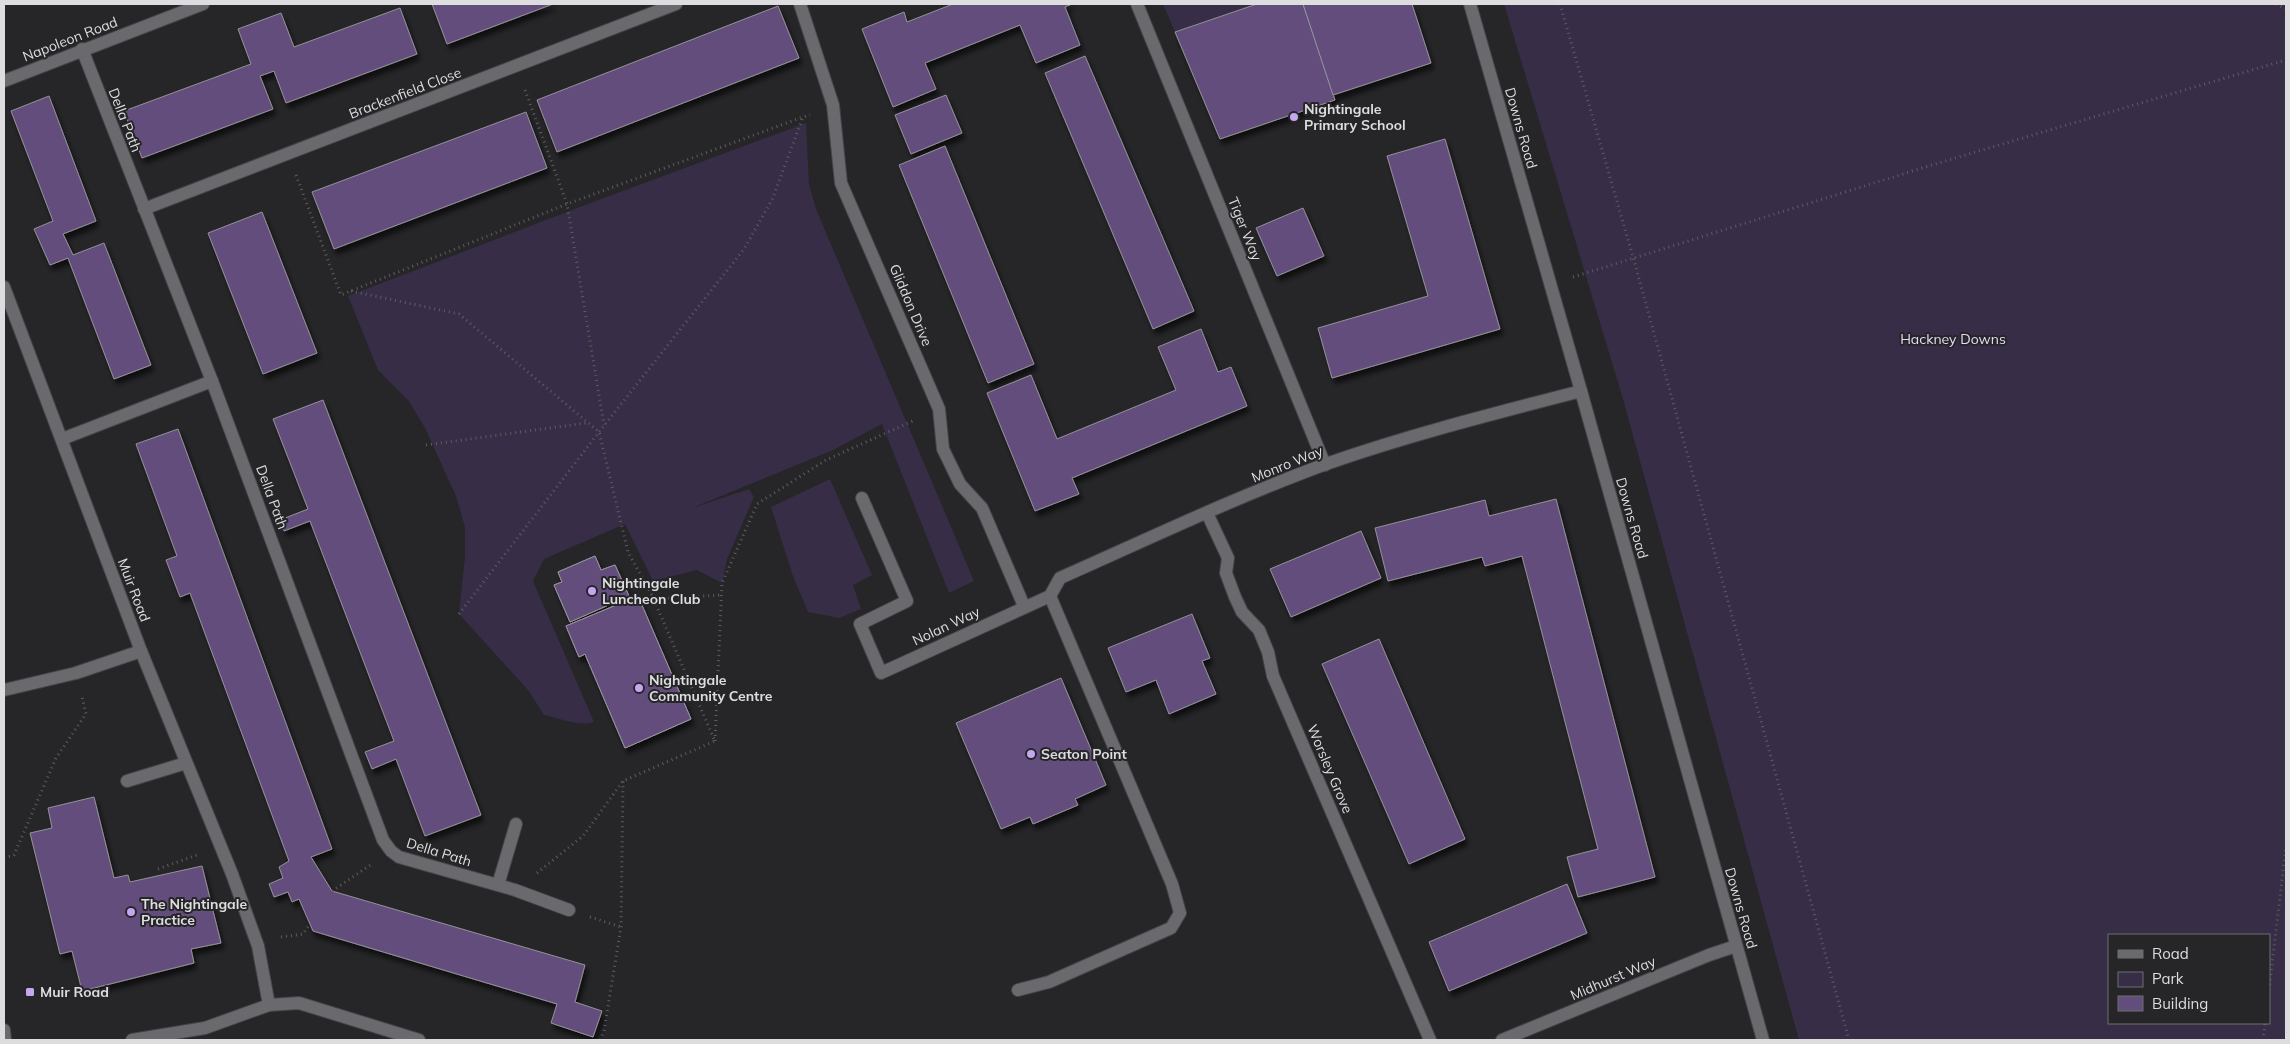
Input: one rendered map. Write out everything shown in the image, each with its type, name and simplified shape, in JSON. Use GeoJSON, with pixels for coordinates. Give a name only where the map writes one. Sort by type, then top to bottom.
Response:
{"type":"FeatureCollection","features":[{"type":"Feature","properties":{"kind":"street","name":"Napoleon Road"},"geometry":{"type":"LineString","coordinates":[[4,81],[82,49],[203,4]]}},
{"type":"Feature","properties":{"kind":"street","name":"Brackenfield Close"},"geometry":{"type":"LineString","coordinates":[[144,209],[676,4]]}},
{"type":"Feature","properties":{"kind":"street","name":"Gliddon Drive"},"geometry":{"type":"LineString","coordinates":[[800,4],[833,105],[841,183],[939,409],[944,449],[960,484],[982,508],[1024,606]]}},
{"type":"Feature","properties":{"kind":"street","name":"Tiger Way"},"geometry":{"type":"LineString","coordinates":[[1136,4],[1325,465]]}},
{"type":"Feature","properties":{"kind":"street","name":"Downs Road"},"geometry":{"type":"LineString","coordinates":[[1470,4],[1581,391],[1762,1040]]}},
{"type":"Feature","properties":{"kind":"street","name":"Della Path"},"geometry":{"type":"LineString","coordinates":[[82,49],[212,380],[383,840],[391,851],[399,857],[515,890],[569,910]]}},
{"type":"Feature","properties":{"kind":"street","name":"Muir Road"},"geometry":{"type":"LineString","coordinates":[[4,288],[141,651],[242,901],[258,946],[269,1005]]}},
{"type":"Feature","properties":{"kind":"street"},"geometry":{"type":"LineString","coordinates":[[62,439],[212,380]]}},
{"type":"Feature","properties":{"kind":"street","name":"Monro Way"},"geometry":{"type":"LineString","coordinates":[[1050,596],[1060,578],[1207,513],[1325,465],[1382,446],[1581,391]]}},
{"type":"Feature","properties":{"kind":"street","name":"Nolan Way"},"geometry":{"type":"LineString","coordinates":[[862,498],[907,601],[860,624],[881,673],[1024,606]]}},
{"type":"Feature","properties":{"kind":"street","name":"Worsley Grove"},"geometry":{"type":"LineString","coordinates":[[1207,513],[1228,558],[1226,573],[1235,597],[1242,612],[1259,630],[1268,652],[1273,676],[1430,1040]]}},
{"type":"Feature","properties":{"kind":"street"},"geometry":{"type":"LineString","coordinates":[[1018,990],[1049,982],[1171,928],[1180,913],[1172,884],[1050,596],[1024,606]]}},
{"type":"Feature","properties":{"kind":"street"},"geometry":{"type":"LineString","coordinates":[[4,690],[76,673],[141,651]]}},
{"type":"Feature","properties":{"kind":"street"},"geometry":{"type":"LineString","coordinates":[[127,781],[186,763]]}},
{"type":"Feature","properties":{"kind":"street"},"geometry":{"type":"LineString","coordinates":[[498,885],[516,824]]}},
{"type":"Feature","properties":{"kind":"street","name":"Midhurst Way"},"geometry":{"type":"LineString","coordinates":[[1502,1040],[1709,954],[1736,946]]}},
{"type":"Feature","properties":{"kind":"street"},"geometry":{"type":"LineString","coordinates":[[132,1040],[206,1028],[269,1005],[299,1003],[376,1034],[419,1040]]}},
{"type":"Feature","properties":{"kind":"street"},"geometry":{"type":"LineString","coordinates":[[4,1030],[5,1040]]}},
{"type":"Feature","properties":{"kind":"path"},"geometry":{"type":"LineString","coordinates":[[1560,4],[1633,257],[1849,1040]]}},
{"type":"Feature","properties":{"kind":"path"},"geometry":{"type":"LineString","coordinates":[[2276,4],[2286,9]]}},
{"type":"Feature","properties":{"kind":"path"},"geometry":{"type":"LineString","coordinates":[[1570,278],[1945,161],[2286,60]]}},
{"type":"Feature","properties":{"kind":"path"},"geometry":{"type":"LineString","coordinates":[[516,67],[567,204],[604,426]]}},
{"type":"Feature","properties":{"kind":"path"},"geometry":{"type":"LineString","coordinates":[[288,154],[341,294],[567,204],[803,118],[833,105]]}},
{"type":"Feature","properties":{"kind":"path"},"geometry":{"type":"LineString","coordinates":[[458,614],[744,249],[772,200],[803,118]]}},
{"type":"Feature","properties":{"kind":"path"},"geometry":{"type":"LineString","coordinates":[[350,291],[459,314],[599,432],[628,552],[654,599],[715,741]]}},
{"type":"Feature","properties":{"kind":"path"},"geometry":{"type":"LineString","coordinates":[[715,741],[722,583],[757,504],[826,460],[939,409]]}},
{"type":"Feature","properties":{"kind":"path"},"geometry":{"type":"LineString","coordinates":[[426,445],[586,423]]}},
{"type":"Feature","properties":{"kind":"path"},"geometry":{"type":"LineString","coordinates":[[654,599],[721,595]]}},
{"type":"Feature","properties":{"kind":"path"},"geometry":{"type":"LineString","coordinates":[[4,858],[14,855],[56,758],[86,714],[76,673]]}},
{"type":"Feature","properties":{"kind":"path"},"geometry":{"type":"LineString","coordinates":[[515,890],[583,836],[623,781],[715,741]]}},
{"type":"Feature","properties":{"kind":"path"},"geometry":{"type":"LineString","coordinates":[[600,1040],[604,1031],[621,927],[623,781]]}},
{"type":"Feature","properties":{"kind":"path"},"geometry":{"type":"LineString","coordinates":[[158,869],[221,846]]}},
{"type":"Feature","properties":{"kind":"path"},"geometry":{"type":"LineString","coordinates":[[2270,982],[2286,846]]}},
{"type":"Feature","properties":{"kind":"path"},"geometry":{"type":"LineString","coordinates":[[332,891],[391,851]]}},
{"type":"Feature","properties":{"kind":"path"},"geometry":{"type":"LineString","coordinates":[[569,910],[621,927]]}},
{"type":"Feature","properties":{"kind":"path"},"geometry":{"type":"LineString","coordinates":[[276,938],[303,934],[310,924]]}},
{"type":"Feature","properties":{"kind":"path"},"geometry":{"type":"LineString","coordinates":[[2263,1040],[2265,1024]]}},
{"type":"Feature","properties":{"kind":"green space"},"geometry":{"type":"Polygon","coordinates":[[[1163,4],[1257,4],[1175,32],[1163,4]]]}},
{"type":"Feature","properties":{"kind":"green space","name":"Hackney Downs"},"geometry":{"type":"Polygon","coordinates":[[[1504,4],[2286,4],[2286,1040],[1799,1040],[1623,399],[1504,4]]]}},
{"type":"Feature","properties":{"kind":"green space"},"geometry":{"type":"Polygon","coordinates":[[[806,123],[809,184],[816,209],[974,581],[949,593],[882,424],[833,450],[692,508],[749,489],[754,497],[727,559],[722,583],[697,570],[653,581],[625,524],[544,559],[533,581],[594,722],[576,723],[544,715],[528,690],[459,614],[465,557],[465,527],[456,496],[425,428],[409,401],[378,370],[348,296],[806,123]]]}},
{"type":"Feature","properties":{"kind":"green space"},"geometry":{"type":"Polygon","coordinates":[[[830,479],[872,575],[853,585],[861,609],[839,618],[808,612],[793,576],[771,507],[830,479]]]}},
{"type":"Feature","properties":{"kind":"building"},"geometry":{"type":"Polygon","coordinates":[[[432,4],[553,4],[447,44],[432,4]]]}},
{"type":"Feature","properties":{"kind":"building"},"geometry":{"type":"Polygon","coordinates":[[[953,4],[1072,4],[1065,7],[1080,45],[1036,63],[1020,25],[925,63],[936,89],[893,107],[862,29],[904,12],[907,22],[953,4]]]}},
{"type":"Feature","properties":{"kind":"building"},"geometry":{"type":"Polygon","coordinates":[[[1257,4],[1303,4],[1335,100],[1220,139],[1175,32],[1257,4]]]}},
{"type":"Feature","properties":{"kind":"building"},"geometry":{"type":"Polygon","coordinates":[[[1303,4],[1412,4],[1431,63],[1333,95],[1303,4]]]}},
{"type":"Feature","properties":{"kind":"building"},"geometry":{"type":"Polygon","coordinates":[[[778,6],[799,58],[557,152],[537,100],[778,6]]]}},
{"type":"Feature","properties":{"kind":"building"},"geometry":{"type":"Polygon","coordinates":[[[400,8],[417,54],[286,103],[274,71],[260,76],[273,109],[142,158],[124,111],[251,64],[238,29],[281,13],[294,47],[400,8]]]}},
{"type":"Feature","properties":{"kind":"building"},"geometry":{"type":"Polygon","coordinates":[[[1085,56],[1194,311],[1153,329],[1045,73],[1085,56]]]}},
{"type":"Feature","properties":{"kind":"building"},"geometry":{"type":"Polygon","coordinates":[[[946,95],[962,133],[911,154],[895,115],[946,95]]]}},
{"type":"Feature","properties":{"kind":"building"},"geometry":{"type":"Polygon","coordinates":[[[49,96],[96,221],[63,234],[73,255],[104,243],[151,365],[114,379],[68,258],[50,265],[34,229],[53,221],[11,111],[49,96]]]}},
{"type":"Feature","properties":{"kind":"building"},"geometry":{"type":"Polygon","coordinates":[[[526,112],[547,168],[334,249],[312,192],[526,112]]]}},
{"type":"Feature","properties":{"kind":"building"},"geometry":{"type":"Polygon","coordinates":[[[1445,139],[1500,329],[1332,378],[1318,328],[1428,296],[1387,156],[1445,139]]]}},
{"type":"Feature","properties":{"kind":"building"},"geometry":{"type":"Polygon","coordinates":[[[945,146],[1034,364],[988,383],[899,165],[945,146]]]}},
{"type":"Feature","properties":{"kind":"building"},"geometry":{"type":"Polygon","coordinates":[[[1303,208],[1324,256],[1277,276],[1256,228],[1303,208]]]}},
{"type":"Feature","properties":{"kind":"building"},"geometry":{"type":"Polygon","coordinates":[[[262,212],[317,353],[263,374],[208,233],[262,212]]]}},
{"type":"Feature","properties":{"kind":"building"},"geometry":{"type":"Polygon","coordinates":[[[1201,329],[1218,372],[1231,367],[1247,406],[1072,478],[1079,494],[1035,511],[987,393],[1031,375],[1057,439],[1176,390],[1158,347],[1201,329]]]}},
{"type":"Feature","properties":{"kind":"building"},"geometry":{"type":"Polygon","coordinates":[[[323,400],[481,815],[425,836],[396,759],[372,769],[365,752],[394,741],[310,521],[284,531],[280,520],[308,509],[273,419],[323,400]]]}},
{"type":"Feature","properties":{"kind":"building"},"geometry":{"type":"Polygon","coordinates":[[[178,429],[332,849],[311,857],[332,891],[585,965],[575,1002],[602,1011],[593,1037],[551,1023],[557,1004],[313,931],[299,899],[292,902],[288,892],[274,897],[269,884],[283,878],[279,867],[289,861],[190,593],[180,597],[166,560],[177,556],[136,444],[178,429]]]}},
{"type":"Feature","properties":{"kind":"building"},"geometry":{"type":"Polygon","coordinates":[[[1556,499],[1655,877],[1578,897],[1567,857],[1598,849],[1522,556],[1485,566],[1482,557],[1388,581],[1375,528],[1485,500],[1489,516],[1556,499]]]}},
{"type":"Feature","properties":{"kind":"building"},"geometry":{"type":"Polygon","coordinates":[[[1361,531],[1381,578],[1291,617],[1270,569],[1361,531]]]}},
{"type":"Feature","properties":{"kind":"building","name":"Nightingale Luncheon Club"},"geometry":{"type":"Polygon","coordinates":[[[595,556],[601,570],[615,565],[629,596],[570,622],[554,585],[562,582],[558,572],[595,556]]]}},
{"type":"Feature","properties":{"kind":"building","name":"Nightingale Luncheon Club"},"geometry":{"type":"Polygon","coordinates":[[[595,556],[601,570],[615,565],[629,596],[570,622],[554,585],[562,582],[558,572],[595,556]]]}},
{"type":"Feature","properties":{"kind":"building","name":"Nightingale Community Centre"},"geometry":{"type":"Polygon","coordinates":[[[638,596],[691,719],[625,748],[585,654],[579,657],[566,626],[638,596]]]}},
{"type":"Feature","properties":{"kind":"building","name":"Nightingale Community Centre"},"geometry":{"type":"Polygon","coordinates":[[[638,596],[691,719],[625,748],[585,654],[579,657],[566,626],[638,596]]]}},
{"type":"Feature","properties":{"kind":"building"},"geometry":{"type":"Polygon","coordinates":[[[1192,614],[1210,658],[1202,661],[1216,694],[1169,714],[1156,680],[1126,692],[1108,648],[1192,614]]]}},
{"type":"Feature","properties":{"kind":"building"},"geometry":{"type":"Polygon","coordinates":[[[1379,639],[1465,839],[1409,864],[1322,664],[1379,639]]]}},
{"type":"Feature","properties":{"kind":"building","name":"Seaton Point"},"geometry":{"type":"Polygon","coordinates":[[[1061,678],[1106,785],[1075,799],[1078,805],[1033,824],[1030,817],[1001,829],[956,723],[1061,678]]]}},
{"type":"Feature","properties":{"kind":"building","name":"The Nightingale Practice"},"geometry":{"type":"Polygon","coordinates":[[[94,797],[114,878],[128,875],[130,882],[202,866],[221,943],[191,949],[194,963],[82,991],[72,951],[60,954],[30,833],[52,828],[48,808],[94,797]]]}},
{"type":"Feature","properties":{"kind":"building"},"geometry":{"type":"Polygon","coordinates":[[[1567,884],[1587,933],[1449,991],[1429,942],[1567,884]]]}},
{"type":"Feature","properties":{"kind":"place","name":"Nightingale Primary School"},"geometry":{"type":"Point","coordinates":[1294,117]}},
{"type":"Feature","properties":{"kind":"place","name":"Nightingale Luncheon Club"},"geometry":{"type":"Point","coordinates":[592,591]}},
{"type":"Feature","properties":{"kind":"place","name":"Nightingale Community Centre"},"geometry":{"type":"Point","coordinates":[639,688]}},
{"type":"Feature","properties":{"kind":"place","name":"Seaton Point"},"geometry":{"type":"Point","coordinates":[1031,754]}},
{"type":"Feature","properties":{"kind":"place","name":"The Nightingale Practice"},"geometry":{"type":"Point","coordinates":[131,912]}},
{"type":"Feature","properties":{"kind":"place","name":"Muir Road"},"geometry":{"type":"Point","coordinates":[30,992]}}]}
